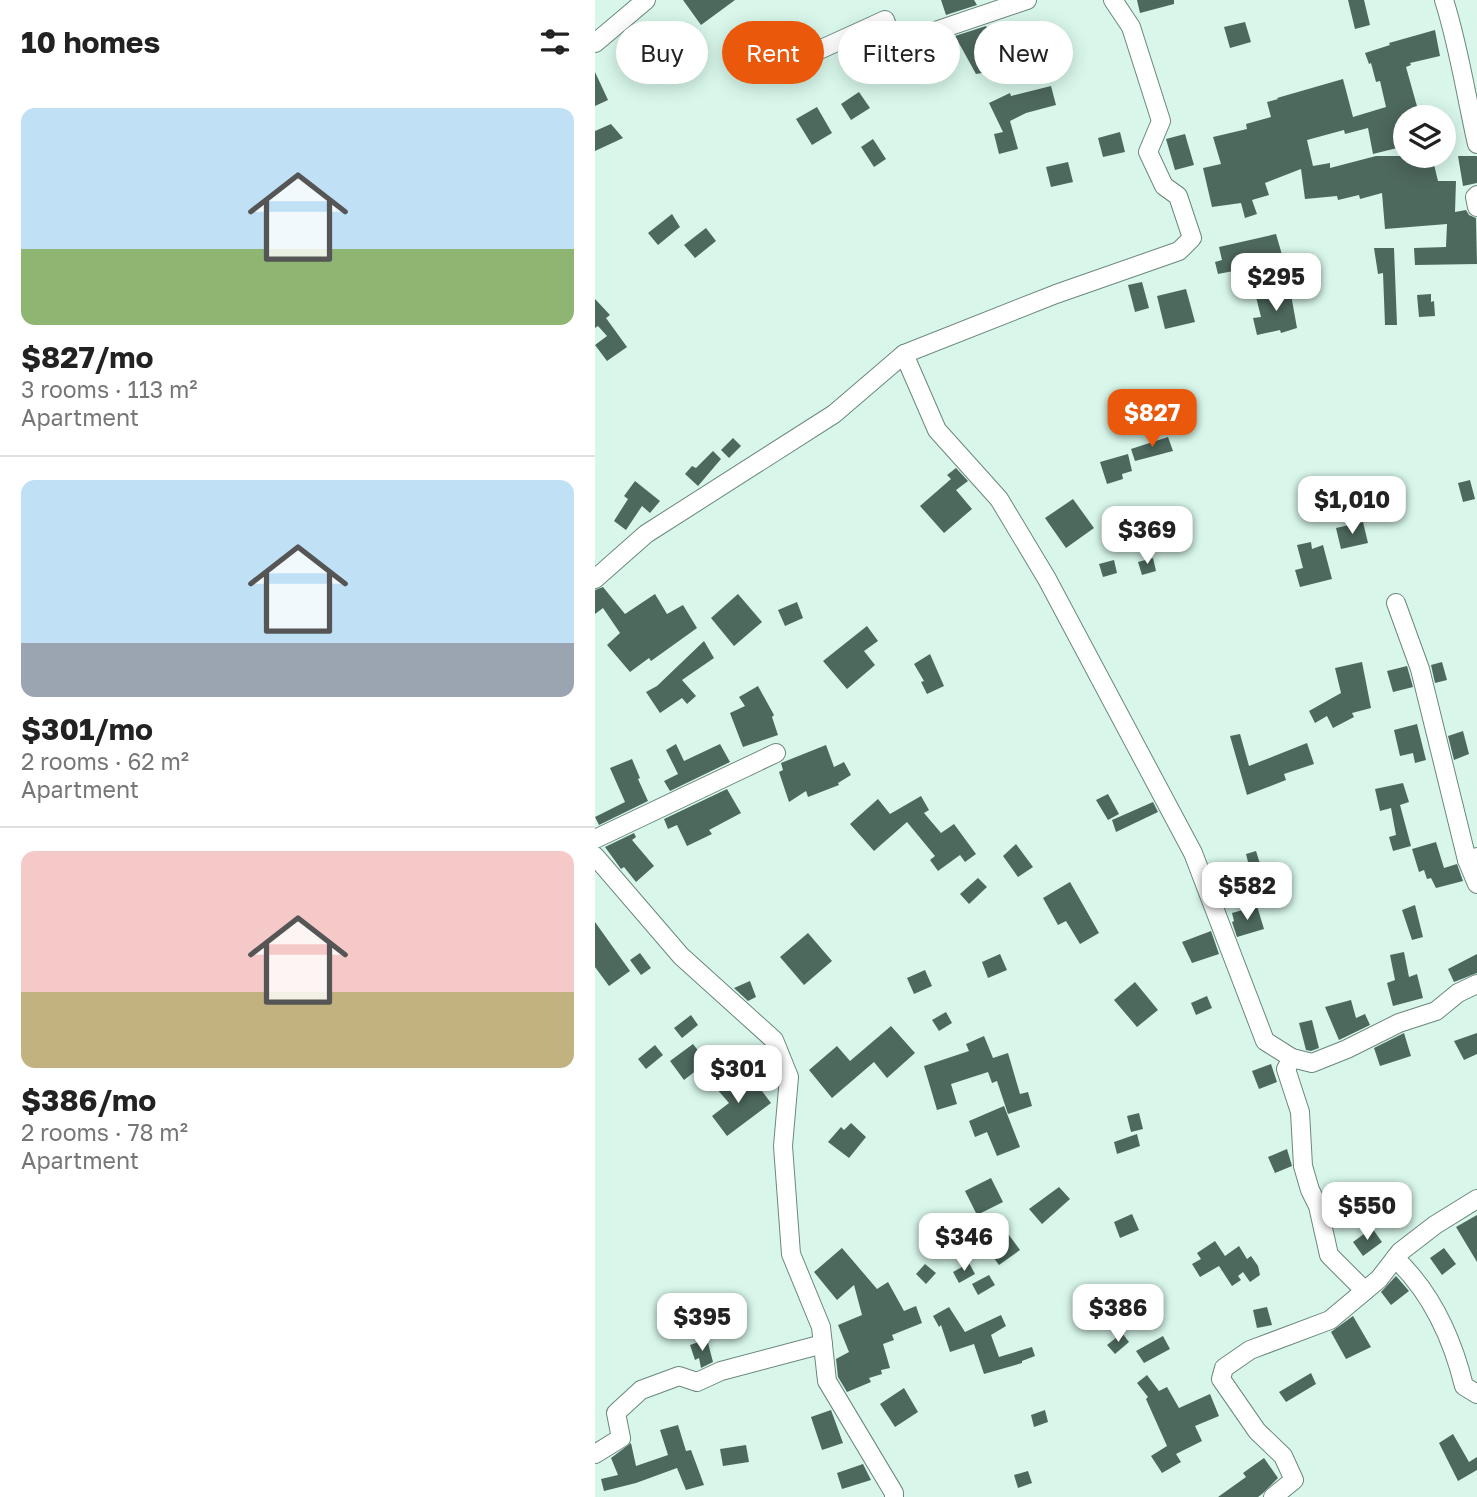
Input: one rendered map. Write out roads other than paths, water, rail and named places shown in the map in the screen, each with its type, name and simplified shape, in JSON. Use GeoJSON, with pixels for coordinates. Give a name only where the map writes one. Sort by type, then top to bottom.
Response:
{"type":"FeatureCollection","features":[{"type":"Feature","properties":{"kind":"street"},"geometry":{"type":"LineString","coordinates":[[595,43],[646,0]]}},
{"type":"Feature","properties":{"kind":"street"},"geometry":{"type":"LineString","coordinates":[[824,48],[885,20],[894,45],[1027,0]]}},
{"type":"Feature","properties":{"kind":"street"},"geometry":{"type":"LineString","coordinates":[[595,579],[646,534],[834,414],[904,354],[1056,294],[1179,251],[1192,238],[1178,196],[1164,186],[1148,152],[1161,121],[1131,27],[1113,0]]}},
{"type":"Feature","properties":{"kind":"street"},"geometry":{"type":"LineString","coordinates":[[1444,0],[1454,32],[1477,144]]}},
{"type":"Feature","properties":{"kind":"street"},"geometry":{"type":"LineString","coordinates":[[1477,195],[1477,207]]}},
{"type":"Feature","properties":{"kind":"street"},"geometry":{"type":"LineString","coordinates":[[904,354],[937,430],[999,499],[1047,579],[1193,853],[1265,1041],[1292,1058],[1312,1063],[1399,1023],[1436,1011],[1458,993],[1477,984]]}},
{"type":"Feature","properties":{"kind":"street"},"geometry":{"type":"LineString","coordinates":[[1396,603],[1420,669],[1477,884]]}},
{"type":"Feature","properties":{"kind":"street"},"geometry":{"type":"LineString","coordinates":[[595,839],[776,753]]}},
{"type":"Feature","properties":{"kind":"street"},"geometry":{"type":"LineString","coordinates":[[595,856],[681,957],[773,1040],[789,1077],[783,1146],[791,1254],[821,1327],[827,1381],[894,1497]]}},
{"type":"Feature","properties":{"kind":"street"},"geometry":{"type":"LineString","coordinates":[[1292,1058],[1286,1069],[1300,1112],[1303,1166],[1318,1206],[1329,1255],[1365,1291]]}},
{"type":"Feature","properties":{"kind":"street"},"geometry":{"type":"LineString","coordinates":[[1273,1497],[1294,1480],[1283,1456],[1258,1432],[1221,1379],[1224,1368],[1250,1350],[1330,1320],[1380,1279],[1400,1252],[1435,1225],[1477,1199]]}},
{"type":"Feature","properties":{"kind":"street"},"geometry":{"type":"LineString","coordinates":[[1395,1258],[1416,1278],[1455,1352],[1464,1386],[1477,1394]]}},
{"type":"Feature","properties":{"kind":"street"},"geometry":{"type":"LineString","coordinates":[[595,1454],[621,1438],[616,1413],[641,1390],[679,1376],[697,1382],[721,1371],[823,1344]]}}]}
